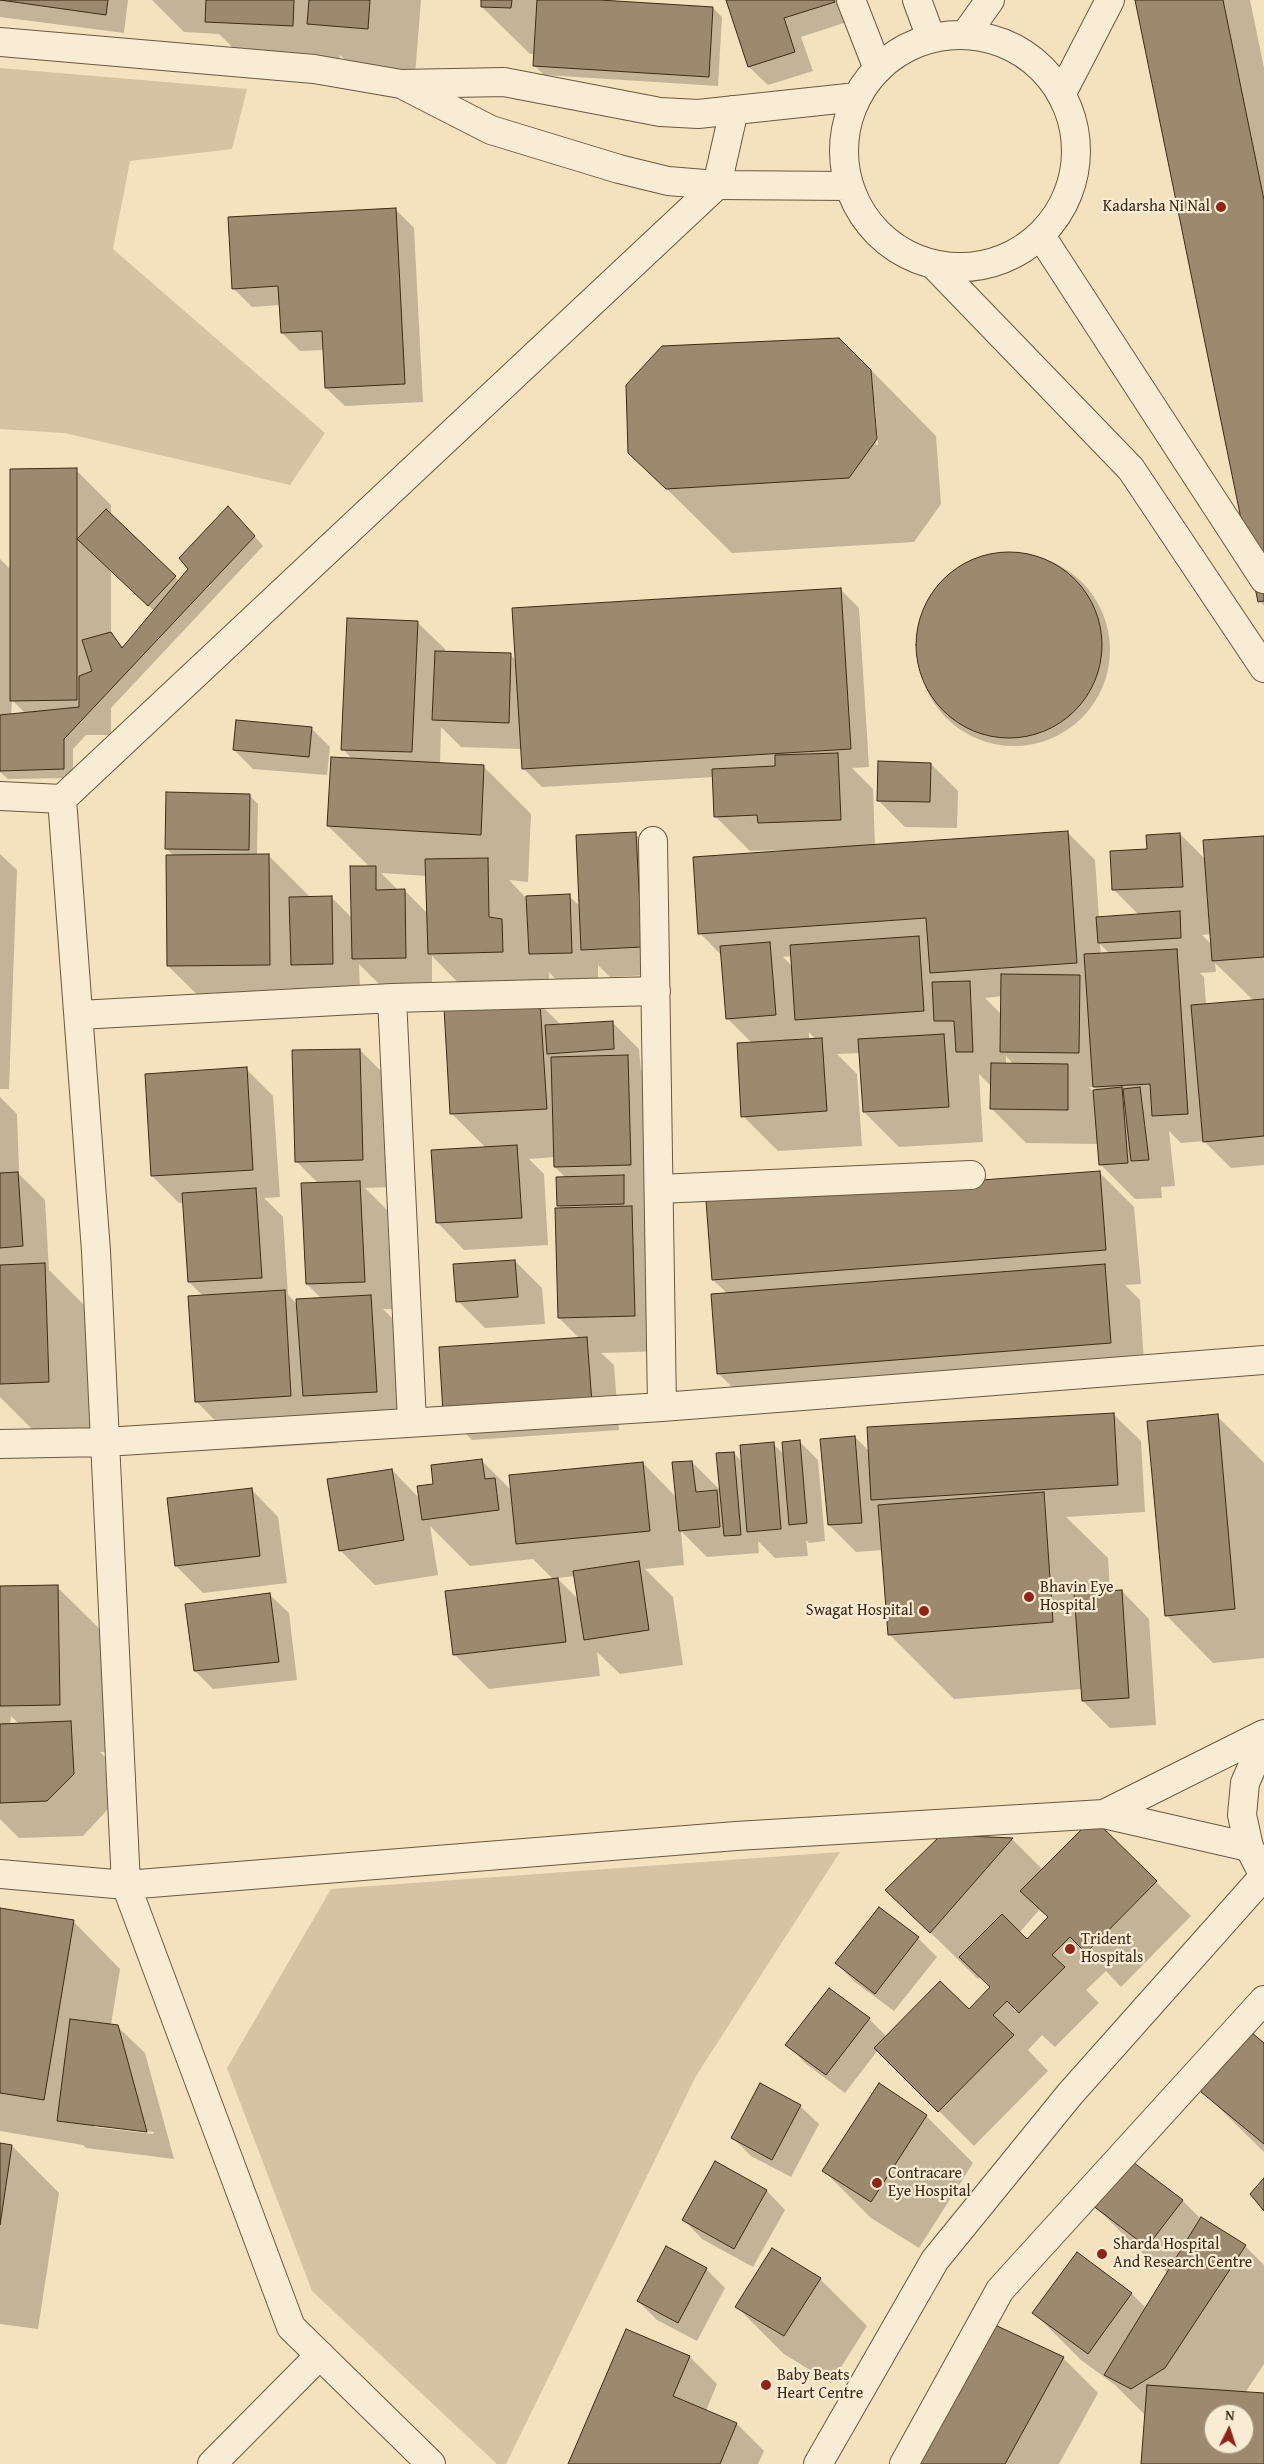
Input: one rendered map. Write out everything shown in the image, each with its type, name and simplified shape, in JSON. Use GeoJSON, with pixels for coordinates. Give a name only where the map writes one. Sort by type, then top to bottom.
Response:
{"type":"FeatureCollection","features":[{"type":"Feature","properties":{"kind":"street"},"geometry":{"type":"LineString","coordinates":[[851,0],[878,69]]}},
{"type":"Feature","properties":{"kind":"street"},"geometry":{"type":"LineString","coordinates":[[917,0],[931,38]]}},
{"type":"Feature","properties":{"kind":"street"},"geometry":{"type":"LineString","coordinates":[[965,35],[990,0]]}},
{"type":"Feature","properties":{"kind":"street"},"geometry":{"type":"LineString","coordinates":[[1062,93],[1110,0]]}},
{"type":"Feature","properties":{"kind":"street"},"geometry":{"type":"LineString","coordinates":[[965,35],[994,40],[1021,51],[1044,70],[1062,93],[1075,129],[1076,168],[1064,204],[1040,236],[1009,257],[972,266],[934,264],[906,254],[881,236],[862,213],[849,186],[844,156],[846,126],[857,97],[878,69],[887,60],[931,38],[965,35]]}},
{"type":"Feature","properties":{"kind":"street"},"geometry":{"type":"LineString","coordinates":[[0,42],[314,69],[402,84],[504,82],[660,112],[698,114],[857,97]]}},
{"type":"Feature","properties":{"kind":"street"},"geometry":{"type":"LineString","coordinates":[[402,84],[492,130],[619,169],[668,181],[717,185],[849,186]]}},
{"type":"Feature","properties":{"kind":"street"},"geometry":{"type":"LineString","coordinates":[[0,796],[62,799],[717,185],[734,110]]}},
{"type":"Feature","properties":{"kind":"street"},"geometry":{"type":"LineString","coordinates":[[1040,236],[1264,580]]}},
{"type":"Feature","properties":{"kind":"street"},"geometry":{"type":"LineString","coordinates":[[934,264],[1131,469],[1264,668]]}},
{"type":"Feature","properties":{"kind":"street"},"geometry":{"type":"LineString","coordinates":[[62,799],[96,1250],[126,1885],[291,2327],[431,2464]]}},
{"type":"Feature","properties":{"kind":"street"},"geometry":{"type":"LineString","coordinates":[[653,841],[662,1407]]}},
{"type":"Feature","properties":{"kind":"street"},"geometry":{"type":"LineString","coordinates":[[79,1015],[392,998],[656,992]]}},
{"type":"Feature","properties":{"kind":"street"},"geometry":{"type":"LineString","coordinates":[[392,998],[412,1422]]}},
{"type":"Feature","properties":{"kind":"street"},"geometry":{"type":"LineString","coordinates":[[659,1189],[971,1175]]}},
{"type":"Feature","properties":{"kind":"street"},"geometry":{"type":"LineString","coordinates":[[0,1444],[105,1442],[662,1407],[1264,1360]]}},
{"type":"Feature","properties":{"kind":"street"},"geometry":{"type":"LineString","coordinates":[[1104,1814],[1264,1734]]}},
{"type":"Feature","properties":{"kind":"street"},"geometry":{"type":"LineString","coordinates":[[818,2464],[935,2260],[1070,2094],[1264,1876],[1248,1847],[1242,1815],[1245,1783],[1264,1744]]}},
{"type":"Feature","properties":{"kind":"street"},"geometry":{"type":"LineString","coordinates":[[0,1874],[126,1885],[736,1836],[1104,1814],[1248,1847]]}},
{"type":"Feature","properties":{"kind":"street"},"geometry":{"type":"LineString","coordinates":[[904,2464],[1000,2290],[1264,2000]]}},
{"type":"Feature","properties":{"kind":"street"},"geometry":{"type":"LineString","coordinates":[[212,2464],[320,2355]]}},
{"type":"Feature","properties":{"kind":"shaded area"},"geometry":{"type":"Polygon","coordinates":[[[0,68],[247,89],[232,149],[130,161],[113,249],[325,433],[290,485],[64,433],[0,429],[0,68]]]}},
{"type":"Feature","properties":{"kind":"shaded area"},"geometry":{"type":"Polygon","coordinates":[[[840,1852],[696,2076],[506,2464],[497,2464],[312,2291],[227,2068],[331,1889],[840,1852]]]}},
{"type":"Feature","properties":{"kind":"building"},"geometry":{"type":"Polygon","coordinates":[[[0,0],[108,0],[106,15],[0,0]]]}},
{"type":"Feature","properties":{"kind":"building"},"geometry":{"type":"Polygon","coordinates":[[[206,0],[294,0],[293,26],[205,22],[206,0]]]}},
{"type":"Feature","properties":{"kind":"building"},"geometry":{"type":"Polygon","coordinates":[[[309,0],[370,0],[368,29],[307,24],[309,0]]]}},
{"type":"Feature","properties":{"kind":"building"},"geometry":{"type":"Polygon","coordinates":[[[481,0],[512,0],[511,8],[481,7],[481,0]]]}},
{"type":"Feature","properties":{"kind":"building"},"geometry":{"type":"Polygon","coordinates":[[[537,0],[600,0],[713,7],[709,77],[533,66],[537,0]]]}},
{"type":"Feature","properties":{"kind":"building"},"geometry":{"type":"Polygon","coordinates":[[[726,0],[834,0],[835,2],[784,18],[795,52],[748,67],[726,0]]]}},
{"type":"Feature","properties":{"kind":"building"},"geometry":{"type":"Polygon","coordinates":[[[1135,0],[1223,0],[1264,200],[1264,601],[1258,602],[1135,0]]]}},
{"type":"Feature","properties":{"kind":"building"},"geometry":{"type":"Polygon","coordinates":[[[396,208],[405,384],[325,388],[322,331],[281,333],[278,286],[232,289],[228,217],[396,208]]]}},
{"type":"Feature","properties":{"kind":"building"},"geometry":{"type":"Polygon","coordinates":[[[839,338],[871,370],[877,439],[849,478],[666,489],[628,453],[626,385],[662,346],[839,338]]]}},
{"type":"Feature","properties":{"kind":"building"},"geometry":{"type":"Polygon","coordinates":[[[77,468],[77,700],[10,701],[10,469],[77,468]]]}},
{"type":"Feature","properties":{"kind":"building"},"geometry":{"type":"Polygon","coordinates":[[[228,506],[255,536],[64,739],[64,769],[0,771],[0,715],[79,707],[79,676],[92,671],[82,640],[111,632],[122,648],[188,569],[179,558],[228,506]]]}},
{"type":"Feature","properties":{"kind":"building"},"geometry":{"type":"Polygon","coordinates":[[[106,509],[176,576],[148,606],[77,539],[106,509]]]}},
{"type":"Feature","properties":{"kind":"building"},"geometry":{"type":"Polygon","coordinates":[[[1009,552],[1027,554],[1044,559],[1061,568],[1075,579],[1086,593],[1095,610],[1100,627],[1102,645],[1100,663],[1095,680],[1086,697],[1075,711],[1061,722],[1044,731],[1027,736],[1009,738],[991,736],[974,731],[957,722],[943,711],[932,697],[923,680],[918,663],[916,645],[918,627],[923,610],[932,593],[943,579],[957,568],[974,559],[991,554],[1009,552]]]}},
{"type":"Feature","properties":{"kind":"building"},"geometry":{"type":"Polygon","coordinates":[[[841,588],[851,749],[522,769],[512,608],[841,588]]]}},
{"type":"Feature","properties":{"kind":"building"},"geometry":{"type":"Polygon","coordinates":[[[347,618],[418,621],[412,752],[341,750],[347,618]]]}},
{"type":"Feature","properties":{"kind":"building"},"geometry":{"type":"Polygon","coordinates":[[[435,651],[511,653],[509,723],[432,720],[435,651]]]}},
{"type":"Feature","properties":{"kind":"building"},"geometry":{"type":"Polygon","coordinates":[[[236,720],[312,727],[309,757],[233,750],[236,720]]]}},
{"type":"Feature","properties":{"kind":"building"},"geometry":{"type":"Polygon","coordinates":[[[838,753],[841,820],[758,823],[757,815],[714,817],[712,769],[775,766],[775,755],[838,753]]]}},
{"type":"Feature","properties":{"kind":"building"},"geometry":{"type":"Polygon","coordinates":[[[331,757],[484,765],[481,835],[327,826],[331,757]]]}},
{"type":"Feature","properties":{"kind":"building"},"geometry":{"type":"Polygon","coordinates":[[[878,761],[931,763],[930,802],[877,801],[878,761]]]}},
{"type":"Feature","properties":{"kind":"building"},"geometry":{"type":"Polygon","coordinates":[[[166,792],[250,794],[249,850],[165,849],[166,792]]]}},
{"type":"Feature","properties":{"kind":"building"},"geometry":{"type":"Polygon","coordinates":[[[1068,831],[1077,963],[930,973],[926,918],[698,934],[693,857],[1068,831]]]}},
{"type":"Feature","properties":{"kind":"building"},"geometry":{"type":"Polygon","coordinates":[[[636,832],[642,947],[581,950],[576,835],[636,832]]]}},
{"type":"Feature","properties":{"kind":"building"},"geometry":{"type":"Polygon","coordinates":[[[1180,833],[1183,887],[1112,890],[1110,851],[1147,849],[1146,835],[1180,833]]]}},
{"type":"Feature","properties":{"kind":"building"},"geometry":{"type":"Polygon","coordinates":[[[1264,836],[1264,957],[1212,961],[1203,840],[1264,836]]]}},
{"type":"Feature","properties":{"kind":"building"},"geometry":{"type":"Polygon","coordinates":[[[269,854],[270,965],[167,966],[166,855],[269,854]]]}},
{"type":"Feature","properties":{"kind":"building"},"geometry":{"type":"Polygon","coordinates":[[[488,858],[489,917],[502,919],[503,952],[428,954],[425,859],[488,858]]]}},
{"type":"Feature","properties":{"kind":"building"},"geometry":{"type":"Polygon","coordinates":[[[350,866],[376,866],[376,890],[405,889],[406,958],[352,959],[350,866]]]}},
{"type":"Feature","properties":{"kind":"building"},"geometry":{"type":"Polygon","coordinates":[[[570,894],[572,953],[529,954],[526,896],[570,894]]]}},
{"type":"Feature","properties":{"kind":"building"},"geometry":{"type":"Polygon","coordinates":[[[332,896],[333,964],[291,965],[289,897],[332,896]]]}},
{"type":"Feature","properties":{"kind":"building"},"geometry":{"type":"Polygon","coordinates":[[[1180,911],[1181,938],[1098,943],[1096,917],[1180,911]]]}},
{"type":"Feature","properties":{"kind":"building"},"geometry":{"type":"Polygon","coordinates":[[[919,936],[924,1011],[795,1020],[790,945],[919,936]]]}},
{"type":"Feature","properties":{"kind":"building"},"geometry":{"type":"Polygon","coordinates":[[[770,942],[776,1015],[726,1019],[720,946],[770,942]]]}},
{"type":"Feature","properties":{"kind":"building"},"geometry":{"type":"Polygon","coordinates":[[[1177,949],[1188,1114],[1152,1116],[1150,1084],[1093,1087],[1084,954],[1177,949]]]}},
{"type":"Feature","properties":{"kind":"building"},"geometry":{"type":"Polygon","coordinates":[[[1001,974],[1080,975],[1079,1053],[1000,1052],[1001,974]]]}},
{"type":"Feature","properties":{"kind":"building"},"geometry":{"type":"Polygon","coordinates":[[[970,981],[973,1052],[956,1052],[954,1021],[934,1021],[932,982],[970,981]]]}},
{"type":"Feature","properties":{"kind":"building"},"geometry":{"type":"Polygon","coordinates":[[[1264,999],[1264,1136],[1203,1142],[1191,1005],[1264,999]]]}},
{"type":"Feature","properties":{"kind":"building"},"geometry":{"type":"Polygon","coordinates":[[[540,1003],[547,1109],[450,1114],[444,1008],[540,1003]]]}},
{"type":"Feature","properties":{"kind":"building"},"geometry":{"type":"Polygon","coordinates":[[[613,1021],[614,1049],[547,1054],[545,1025],[613,1021]]]}},
{"type":"Feature","properties":{"kind":"building"},"geometry":{"type":"Polygon","coordinates":[[[944,1034],[949,1107],[863,1112],[858,1039],[944,1034]]]}},
{"type":"Feature","properties":{"kind":"building"},"geometry":{"type":"Polygon","coordinates":[[[822,1038],[827,1111],[741,1117],[737,1043],[822,1038]]]}},
{"type":"Feature","properties":{"kind":"building"},"geometry":{"type":"Polygon","coordinates":[[[360,1049],[363,1160],[295,1162],[292,1050],[360,1049]]]}},
{"type":"Feature","properties":{"kind":"building"},"geometry":{"type":"Polygon","coordinates":[[[628,1055],[631,1165],[554,1167],[551,1057],[628,1055]]]}},
{"type":"Feature","properties":{"kind":"building"},"geometry":{"type":"Polygon","coordinates":[[[991,1063],[1068,1064],[1068,1110],[990,1109],[991,1063]]]}},
{"type":"Feature","properties":{"kind":"building"},"geometry":{"type":"Polygon","coordinates":[[[247,1067],[253,1170],[151,1176],[145,1074],[247,1067]]]}},
{"type":"Feature","properties":{"kind":"building"},"geometry":{"type":"Polygon","coordinates":[[[1122,1087],[1128,1163],[1099,1165],[1093,1090],[1122,1087]]]}},
{"type":"Feature","properties":{"kind":"building"},"geometry":{"type":"Polygon","coordinates":[[[1140,1087],[1149,1160],[1131,1161],[1123,1089],[1140,1087]]]}},
{"type":"Feature","properties":{"kind":"building"},"geometry":{"type":"Polygon","coordinates":[[[517,1145],[522,1218],[436,1223],[431,1150],[517,1145]]]}},
{"type":"Feature","properties":{"kind":"building"},"geometry":{"type":"Polygon","coordinates":[[[1100,1171],[1106,1250],[712,1280],[706,1201],[1100,1171]]]}},
{"type":"Feature","properties":{"kind":"building"},"geometry":{"type":"Polygon","coordinates":[[[18,1172],[23,1246],[0,1248],[0,1173],[18,1172]]]}},
{"type":"Feature","properties":{"kind":"building"},"geometry":{"type":"Polygon","coordinates":[[[624,1175],[624,1204],[557,1206],[556,1177],[624,1175]]]}},
{"type":"Feature","properties":{"kind":"building"},"geometry":{"type":"Polygon","coordinates":[[[360,1181],[365,1282],[306,1284],[301,1183],[360,1181]]]}},
{"type":"Feature","properties":{"kind":"building"},"geometry":{"type":"Polygon","coordinates":[[[256,1188],[262,1278],[188,1282],[182,1193],[256,1188]]]}},
{"type":"Feature","properties":{"kind":"building"},"geometry":{"type":"Polygon","coordinates":[[[632,1206],[635,1316],[558,1318],[555,1208],[632,1206]]]}},
{"type":"Feature","properties":{"kind":"building"},"geometry":{"type":"Polygon","coordinates":[[[515,1260],[518,1297],[456,1302],[453,1264],[515,1260]]]}},
{"type":"Feature","properties":{"kind":"building"},"geometry":{"type":"Polygon","coordinates":[[[45,1263],[49,1382],[0,1384],[0,1265],[45,1263]]]}},
{"type":"Feature","properties":{"kind":"building"},"geometry":{"type":"Polygon","coordinates":[[[1105,1264],[1111,1343],[717,1374],[711,1294],[1105,1264]]]}},
{"type":"Feature","properties":{"kind":"building"},"geometry":{"type":"Polygon","coordinates":[[[285,1290],[291,1396],[195,1402],[188,1296],[285,1290]]]}},
{"type":"Feature","properties":{"kind":"building"},"geometry":{"type":"Polygon","coordinates":[[[371,1295],[377,1392],[303,1396],[296,1299],[371,1295]]]}},
{"type":"Feature","properties":{"kind":"building"},"geometry":{"type":"Polygon","coordinates":[[[587,1337],[592,1403],[443,1413],[439,1347],[587,1337]]]}},
{"type":"Feature","properties":{"kind":"building"},"geometry":{"type":"Polygon","coordinates":[[[1114,1413],[1118,1485],[871,1500],[867,1427],[1114,1413]]]}},
{"type":"Feature","properties":{"kind":"building"},"geometry":{"type":"Polygon","coordinates":[[[1218,1414],[1235,1609],[1165,1616],[1147,1421],[1218,1414]]]}},
{"type":"Feature","properties":{"kind":"building"},"geometry":{"type":"Polygon","coordinates":[[[855,1436],[862,1523],[828,1525],[820,1439],[855,1436]]]}},
{"type":"Feature","properties":{"kind":"building"},"geometry":{"type":"Polygon","coordinates":[[[800,1440],[807,1523],[789,1525],[782,1442],[800,1440]]]}},
{"type":"Feature","properties":{"kind":"building"},"geometry":{"type":"Polygon","coordinates":[[[774,1442],[781,1529],[747,1532],[740,1445],[774,1442]]]}},
{"type":"Feature","properties":{"kind":"building"},"geometry":{"type":"Polygon","coordinates":[[[734,1452],[741,1535],[724,1536],[716,1453],[734,1452]]]}},
{"type":"Feature","properties":{"kind":"building"},"geometry":{"type":"Polygon","coordinates":[[[482,1459],[485,1479],[495,1478],[499,1510],[422,1520],[417,1486],[433,1484],[431,1465],[482,1459]]]}},
{"type":"Feature","properties":{"kind":"building"},"geometry":{"type":"Polygon","coordinates":[[[692,1461],[696,1492],[717,1490],[720,1527],[679,1531],[672,1462],[692,1461]]]}},
{"type":"Feature","properties":{"kind":"building"},"geometry":{"type":"Polygon","coordinates":[[[643,1462],[650,1531],[516,1544],[509,1475],[643,1462]]]}},
{"type":"Feature","properties":{"kind":"building"},"geometry":{"type":"Polygon","coordinates":[[[392,1469],[404,1540],[339,1551],[327,1479],[392,1469]]]}},
{"type":"Feature","properties":{"kind":"building"},"geometry":{"type":"Polygon","coordinates":[[[252,1488],[260,1556],[175,1566],[167,1498],[252,1488]]]}},
{"type":"Feature","properties":{"kind":"building"},"geometry":{"type":"Polygon","coordinates":[[[1044,1492],[1053,1622],[888,1635],[878,1505],[1044,1492]]]}},
{"type":"Feature","properties":{"kind":"building"},"geometry":{"type":"Polygon","coordinates":[[[639,1561],[649,1630],[584,1640],[573,1571],[639,1561]]]}},
{"type":"Feature","properties":{"kind":"building"},"geometry":{"type":"Polygon","coordinates":[[[558,1578],[566,1642],[453,1655],[445,1591],[558,1578]]]}},
{"type":"Feature","properties":{"kind":"building"},"geometry":{"type":"Polygon","coordinates":[[[58,1585],[60,1705],[0,1706],[0,1586],[58,1585]]]}},
{"type":"Feature","properties":{"kind":"building"},"geometry":{"type":"Polygon","coordinates":[[[1122,1590],[1129,1698],[1082,1701],[1074,1593],[1122,1590]]]}},
{"type":"Feature","properties":{"kind":"building"},"geometry":{"type":"Polygon","coordinates":[[[270,1593],[279,1662],[194,1671],[185,1604],[270,1593]]]}},
{"type":"Feature","properties":{"kind":"building"},"geometry":{"type":"Polygon","coordinates":[[[71,1721],[74,1774],[47,1801],[0,1803],[0,1724],[71,1721]]]}},
{"type":"Feature","properties":{"kind":"building"},"geometry":{"type":"Polygon","coordinates":[[[1093,1818],[1157,1881],[1086,1953],[1070,1937],[1052,1955],[1065,1967],[1019,2013],[1007,2001],[993,2015],[1014,2035],[938,2112],[874,2048],[940,1981],[969,2009],[990,1987],[959,1957],[1002,1914],[1027,1939],[1048,1917],[1020,1891],[1093,1818]]]}},
{"type":"Feature","properties":{"kind":"building"},"geometry":{"type":"Polygon","coordinates":[[[941,1835],[1013,1838],[930,1933],[885,1890],[941,1835]]]}},
{"type":"Feature","properties":{"kind":"building"},"geometry":{"type":"Polygon","coordinates":[[[879,1907],[919,1937],[875,1994],[835,1963],[879,1907]]]}},
{"type":"Feature","properties":{"kind":"building"},"geometry":{"type":"Polygon","coordinates":[[[0,1908],[74,1920],[44,2100],[0,2093],[0,1908]]]}},
{"type":"Feature","properties":{"kind":"building"},"geometry":{"type":"Polygon","coordinates":[[[829,1988],[870,2018],[826,2075],[785,2045],[829,1988]]]}},
{"type":"Feature","properties":{"kind":"building"},"geometry":{"type":"Polygon","coordinates":[[[70,2019],[118,2025],[147,2132],[57,2121],[70,2019]]]}},
{"type":"Feature","properties":{"kind":"building"},"geometry":{"type":"Polygon","coordinates":[[[1245,2027],[1264,2043],[1264,2144],[1195,2087],[1245,2027]]]}},
{"type":"Feature","properties":{"kind":"building"},"geometry":{"type":"Polygon","coordinates":[[[760,2083],[801,2105],[772,2160],[731,2138],[760,2083]]]}},
{"type":"Feature","properties":{"kind":"building"},"geometry":{"type":"Polygon","coordinates":[[[879,2083],[927,2115],[871,2202],[822,2171],[879,2083]]]}},
{"type":"Feature","properties":{"kind":"building"},"geometry":{"type":"Polygon","coordinates":[[[0,2143],[12,2145],[0,2225],[0,2143]]]}},
{"type":"Feature","properties":{"kind":"building"},"geometry":{"type":"Polygon","coordinates":[[[1129,2159],[1183,2200],[1147,2247],[1092,2205],[1129,2159]]]}},
{"type":"Feature","properties":{"kind":"building"},"geometry":{"type":"Polygon","coordinates":[[[715,2161],[767,2190],[734,2249],[682,2220],[715,2161]]]}},
{"type":"Feature","properties":{"kind":"building"},"geometry":{"type":"Polygon","coordinates":[[[1264,2178],[1264,2211],[1250,2194],[1264,2178]]]}},
{"type":"Feature","properties":{"kind":"building"},"geometry":{"type":"Polygon","coordinates":[[[1201,2217],[1246,2245],[1165,2368],[1131,2389],[1104,2375],[1201,2217]]]}},
{"type":"Feature","properties":{"kind":"building"},"geometry":{"type":"Polygon","coordinates":[[[666,2246],[707,2268],[678,2323],[637,2301],[666,2246]]]}},
{"type":"Feature","properties":{"kind":"building"},"geometry":{"type":"Polygon","coordinates":[[[772,2248],[821,2278],[784,2336],[735,2307],[772,2248]]]}},
{"type":"Feature","properties":{"kind":"building"},"geometry":{"type":"Polygon","coordinates":[[[1077,2252],[1132,2293],[1088,2354],[1032,2313],[1077,2252]]]}},
{"type":"Feature","properties":{"kind":"building"},"geometry":{"type":"Polygon","coordinates":[[[995,2325],[1064,2357],[1005,2464],[918,2464],[995,2325]]]}},
{"type":"Feature","properties":{"kind":"building"},"geometry":{"type":"Polygon","coordinates":[[[626,2329],[690,2356],[673,2396],[737,2423],[720,2464],[568,2464],[626,2329]]]}},
{"type":"Feature","properties":{"kind":"building"},"geometry":{"type":"Polygon","coordinates":[[[1147,2385],[1264,2393],[1264,2464],[1141,2464],[1147,2385]]]}},
{"type":"Feature","properties":{"kind":"place","name":"Kadarsha Ni Nal"},"geometry":{"type":"Point","coordinates":[1221,207]}},
{"type":"Feature","properties":{"kind":"place","name":"Bhavin Eye Hospital"},"geometry":{"type":"Point","coordinates":[1029,1597]}},
{"type":"Feature","properties":{"kind":"place","name":"Swagat Hospital"},"geometry":{"type":"Point","coordinates":[924,1611]}},
{"type":"Feature","properties":{"kind":"place","name":"Trident Hospitals"},"geometry":{"type":"Point","coordinates":[1070,1949]}},
{"type":"Feature","properties":{"kind":"place","name":"Contracare Eye Hospital"},"geometry":{"type":"Point","coordinates":[877,2183]}},
{"type":"Feature","properties":{"kind":"place","name":"Sharda Hospital And Research Centre"},"geometry":{"type":"Point","coordinates":[1102,2254]}},
{"type":"Feature","properties":{"kind":"place","name":"Baby Beats Heart Centre"},"geometry":{"type":"Point","coordinates":[766,2385]}}]}
